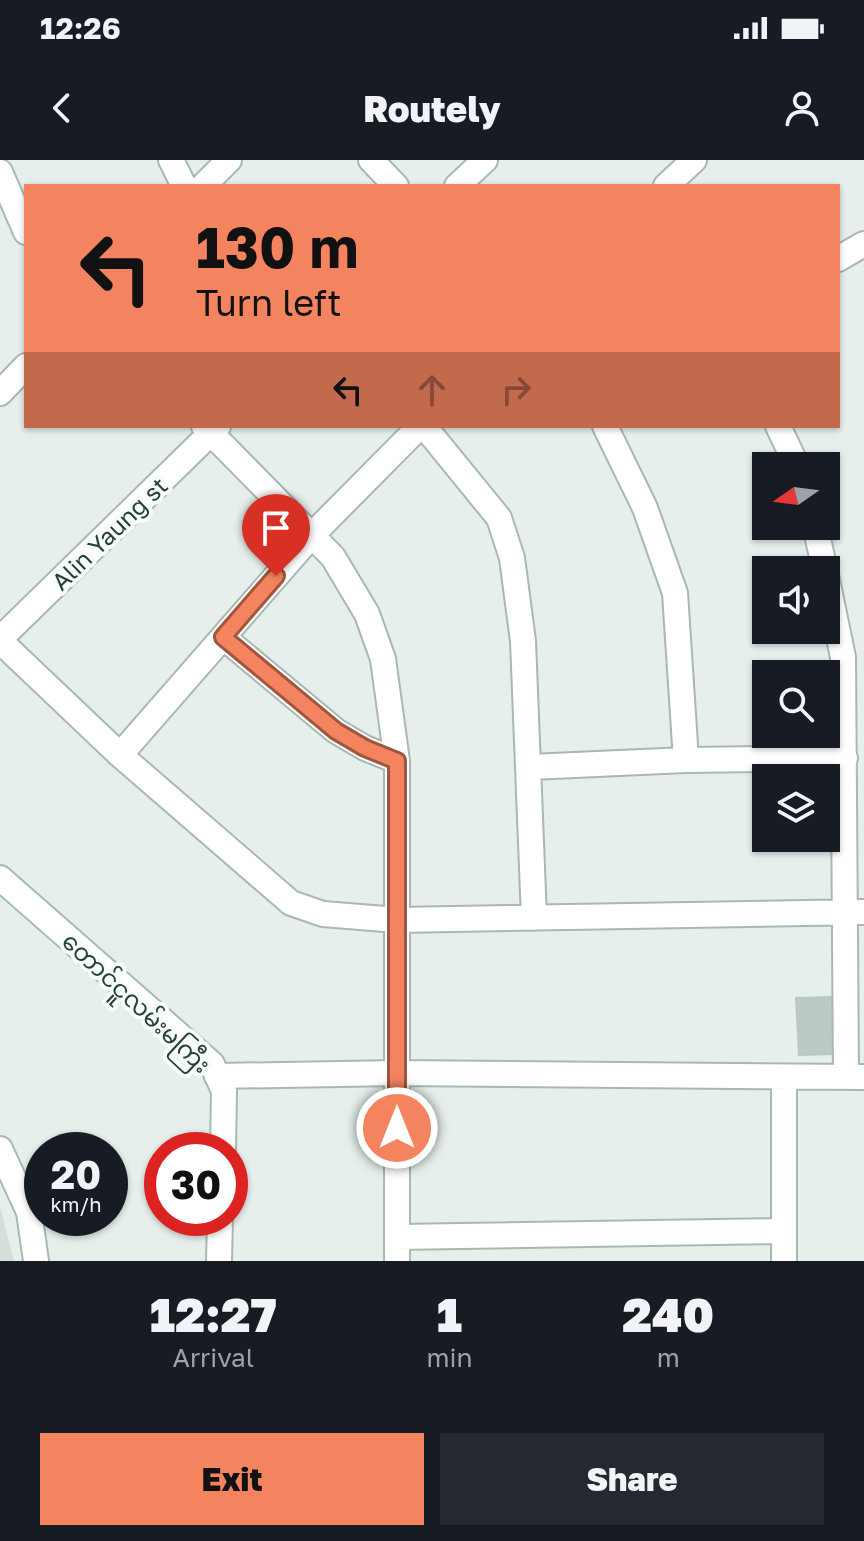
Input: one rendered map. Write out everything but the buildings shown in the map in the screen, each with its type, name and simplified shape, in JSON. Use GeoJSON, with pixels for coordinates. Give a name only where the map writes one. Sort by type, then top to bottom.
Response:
{"type":"FeatureCollection","features":[{"type":"Feature","properties":{"kind":"street"},"geometry":{"type":"LineString","coordinates":[[171,160],[183,184]]}},
{"type":"Feature","properties":{"kind":"street"},"geometry":{"type":"LineString","coordinates":[[205,184],[229,160]]}},
{"type":"Feature","properties":{"kind":"street"},"geometry":{"type":"LineString","coordinates":[[371,160],[394,184]]}},
{"type":"Feature","properties":{"kind":"street"},"geometry":{"type":"LineString","coordinates":[[459,184],[485,160]]}},
{"type":"Feature","properties":{"kind":"street"},"geometry":{"type":"LineString","coordinates":[[668,184],[694,160]]}},
{"type":"Feature","properties":{"kind":"street"},"geometry":{"type":"LineString","coordinates":[[0,172],[24,227]]}},
{"type":"Feature","properties":{"kind":"street"},"geometry":{"type":"LineString","coordinates":[[840,258],[864,244]]}},
{"type":"Feature","properties":{"kind":"street"},"geometry":{"type":"LineString","coordinates":[[0,393],[24,368]]}},
{"type":"Feature","properties":{"kind":"street"},"geometry":{"type":"LineString","coordinates":[[211,428],[333,557],[367,614],[383,659],[397,761],[397,1249],[784,1231]]}},
{"type":"Feature","properties":{"kind":"street","name":"Alin Yaung st"},"geometry":{"type":"LineString","coordinates":[[0,640],[211,428]]}},
{"type":"Feature","properties":{"kind":"street"},"geometry":{"type":"LineString","coordinates":[[120,755],[312,535],[420,428]]}},
{"type":"Feature","properties":{"kind":"street"},"geometry":{"type":"LineString","coordinates":[[424,428],[499,518],[512,558],[523,641],[534,918]]}},
{"type":"Feature","properties":{"kind":"street"},"geometry":{"type":"LineString","coordinates":[[606,428],[645,508],[675,593],[686,760]]}},
{"type":"Feature","properties":{"kind":"street"},"geometry":{"type":"LineString","coordinates":[[779,428],[790,452]]}},
{"type":"Feature","properties":{"kind":"street"},"geometry":{"type":"LineString","coordinates":[[223,637],[336,731],[365,748],[397,761]]}},
{"type":"Feature","properties":{"kind":"street"},"geometry":{"type":"LineString","coordinates":[[0,640],[120,755],[291,903],[323,914],[397,920],[855,912]]}},
{"type":"Feature","properties":{"kind":"street"},"geometry":{"type":"LineString","coordinates":[[217,1076],[397,1073],[855,1077],[855,912],[840,643]]}},
{"type":"Feature","properties":{"kind":"street"},"geometry":{"type":"LineString","coordinates":[[530,767],[686,760],[845,758]]}},
{"type":"Feature","properties":{"kind":"street","name":"တောင်ငူလမ်းမကြီး"},"geometry":{"type":"LineString","coordinates":[[0,878],[212,1064],[224,1091],[223,1132]]}},
{"type":"Feature","properties":{"kind":"street"},"geometry":{"type":"LineString","coordinates":[[784,1078],[784,1261]]}},
{"type":"Feature","properties":{"kind":"street"},"geometry":{"type":"LineString","coordinates":[[0,1149],[29,1212],[36,1261]]}},
{"type":"Feature","properties":{"kind":"street"},"geometry":{"type":"LineString","coordinates":[[219,1261],[220,1236]]}},
{"type":"Feature","properties":{"kind":"shaded area"},"geometry":{"type":"Polygon","coordinates":[[[0,1207],[14,1261],[0,1261],[0,1207]]]}},
{"type":"Feature","properties":{"kind":"route"},"geometry":{"type":"LineString","coordinates":[[276,576],[223,637],[336,731],[365,748],[397,761],[397,1128]]}}]}
